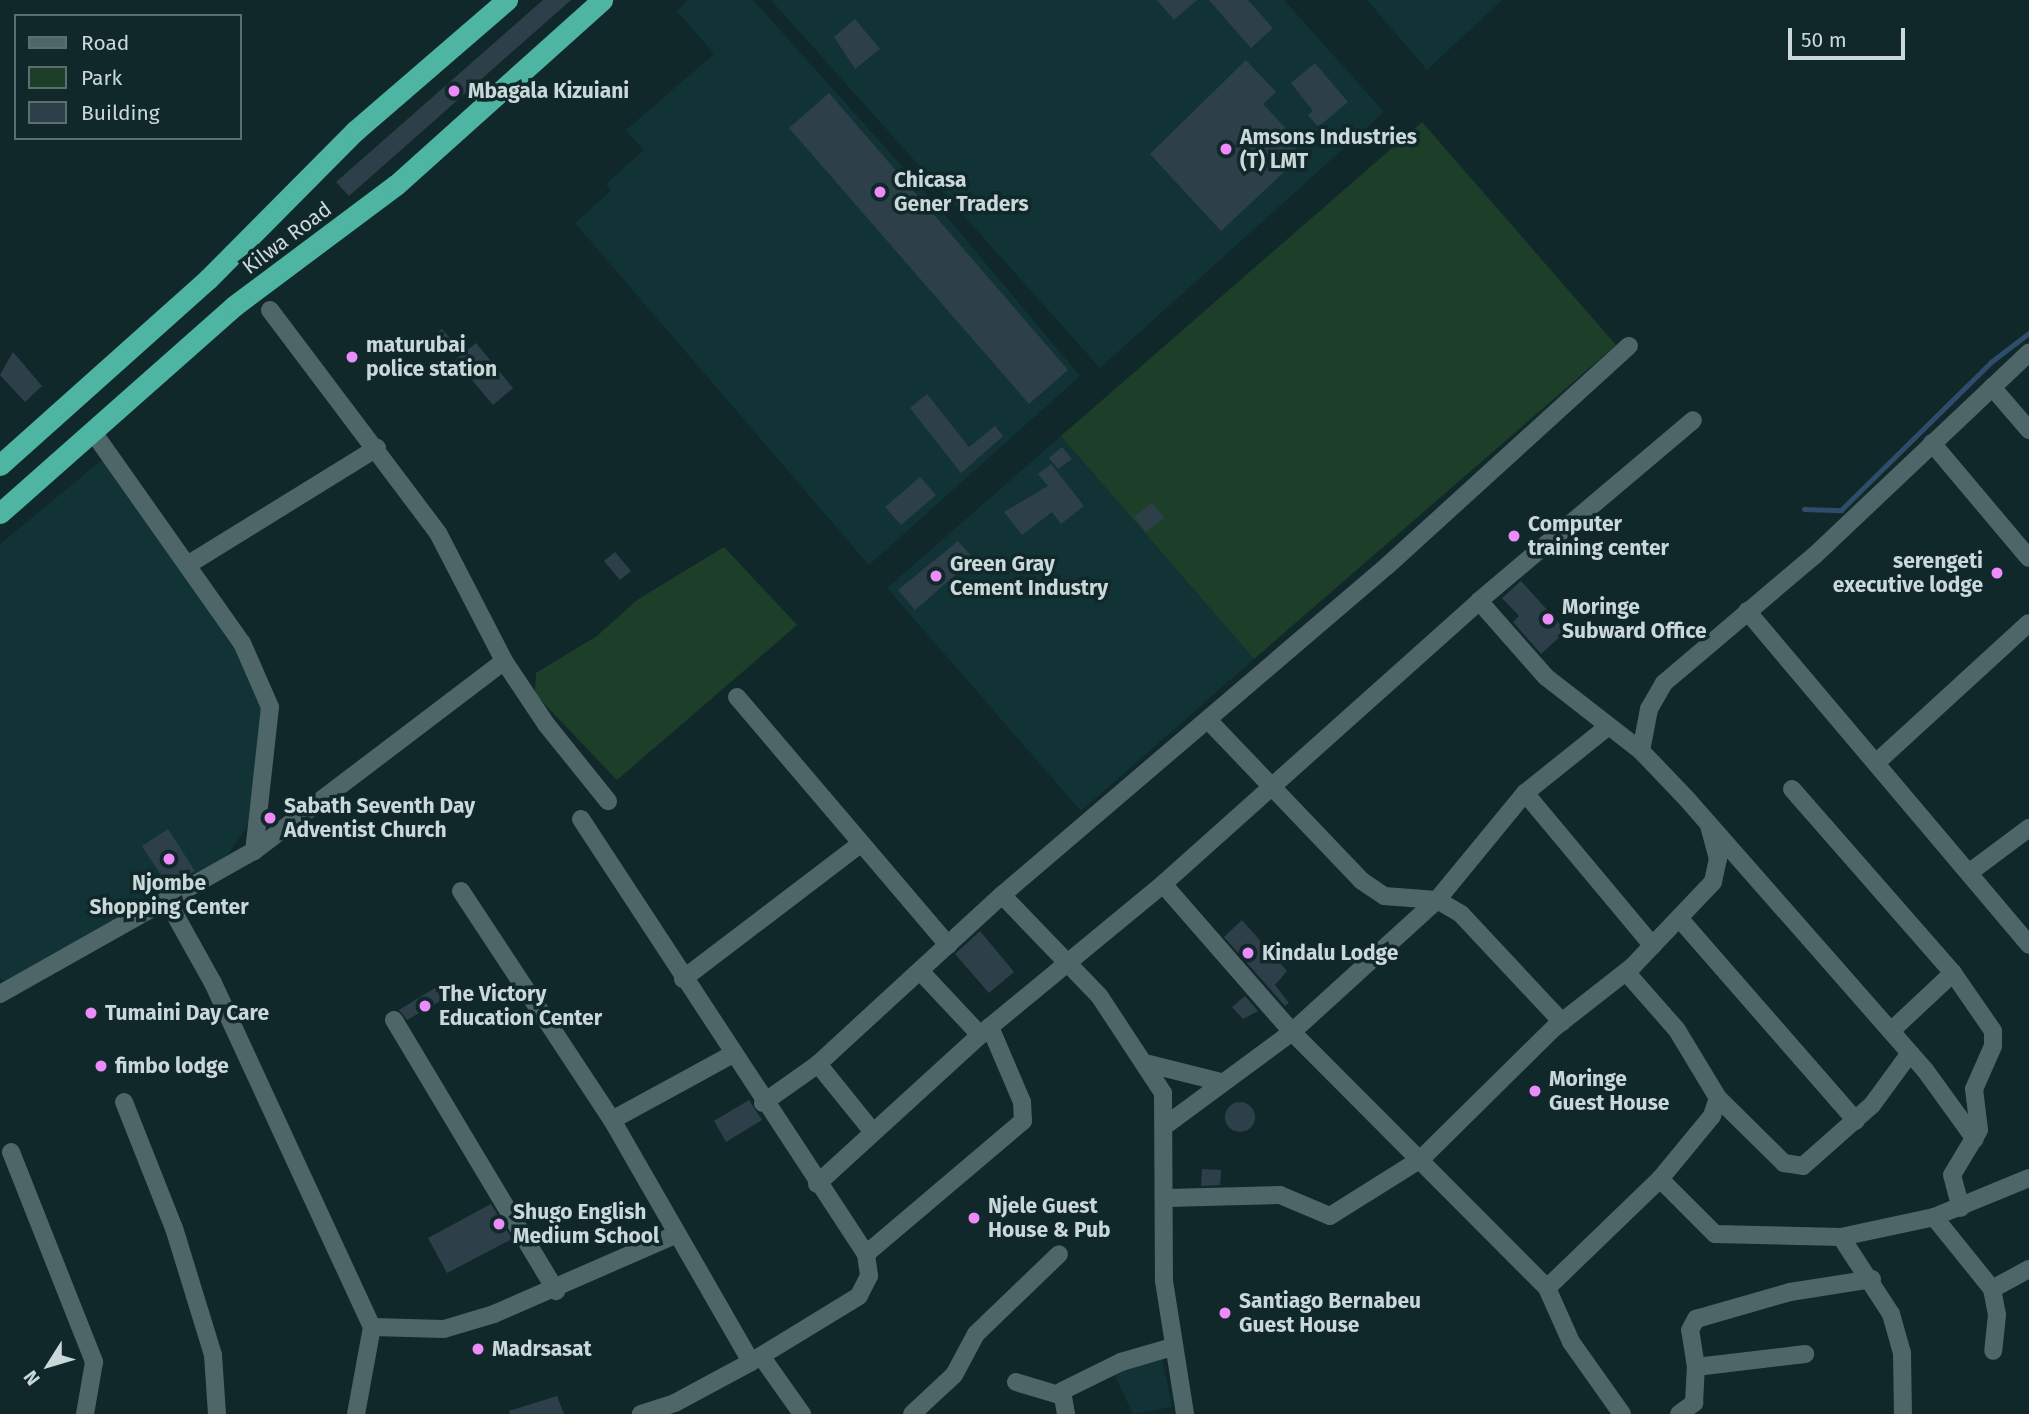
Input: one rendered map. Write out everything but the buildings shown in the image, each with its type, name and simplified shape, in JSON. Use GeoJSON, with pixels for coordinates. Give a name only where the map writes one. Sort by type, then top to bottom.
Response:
{"type":"FeatureCollection","features":[{"type":"Feature","properties":{"kind":"highway","name":"Kilwa Road"},"geometry":{"type":"LineString","coordinates":[[0,465],[208,279],[346,139],[507,0]]}},
{"type":"Feature","properties":{"kind":"highway","name":"Kilwa Road"},"geometry":{"type":"LineString","coordinates":[[0,513],[234,306],[396,185],[602,0]]}},
{"type":"Feature","properties":{"kind":"street"},"geometry":{"type":"LineString","coordinates":[[270,310],[377,448],[438,533],[504,661],[546,724],[608,801]]}},
{"type":"Feature","properties":{"kind":"street"},"geometry":{"type":"LineString","coordinates":[[764,1104],[818,1064],[1002,895],[1209,721],[1540,431],[1629,346]]}},
{"type":"Feature","properties":{"kind":"street"},"geometry":{"type":"LineString","coordinates":[[1641,751],[1649,709],[1664,683],[1814,556],[2029,353]]}},
{"type":"Feature","properties":{"kind":"street"},"geometry":{"type":"LineString","coordinates":[[1992,387],[2029,430]]}},
{"type":"Feature","properties":{"kind":"street"},"geometry":{"type":"LineString","coordinates":[[817,1184],[872,1131],[985,1031],[1163,884],[1479,601],[1693,420]]}},
{"type":"Feature","properties":{"kind":"street"},"geometry":{"type":"LineString","coordinates":[[93,432],[189,564],[242,643],[270,707],[254,851]]}},
{"type":"Feature","properties":{"kind":"street"},"geometry":{"type":"LineString","coordinates":[[1932,443],[2029,558]]}},
{"type":"Feature","properties":{"kind":"street"},"geometry":{"type":"LineString","coordinates":[[189,564],[377,448]]}},
{"type":"Feature","properties":{"kind":"street"},"geometry":{"type":"LineString","coordinates":[[1479,601],[1546,677],[1606,728],[1641,751],[1910,1053],[1975,1139]]}},
{"type":"Feature","properties":{"kind":"street"},"geometry":{"type":"LineString","coordinates":[[1747,611],[2029,945]]}},
{"type":"Feature","properties":{"kind":"street"},"geometry":{"type":"LineString","coordinates":[[1876,764],[2029,622]]}},
{"type":"Feature","properties":{"kind":"street"},"geometry":{"type":"LineString","coordinates":[[0,995],[169,904],[254,851],[504,661]]}},
{"type":"Feature","properties":{"kind":"street"},"geometry":{"type":"LineString","coordinates":[[1664,683],[1682,687]]}},
{"type":"Feature","properties":{"kind":"street"},"geometry":{"type":"LineString","coordinates":[[737,698],[948,945]]}},
{"type":"Feature","properties":{"kind":"street"},"geometry":{"type":"LineString","coordinates":[[1209,721],[1271,790],[1384,896],[1437,900],[1484,932],[1562,1022]]}},
{"type":"Feature","properties":{"kind":"street"},"geometry":{"type":"LineString","coordinates":[[1166,1125],[1292,1032],[1437,900],[1525,793],[1606,728]]}},
{"type":"Feature","properties":{"kind":"street"},"geometry":{"type":"LineString","coordinates":[[1792,789],[1953,973],[1993,1031],[1993,1046],[1975,1089],[1980,1116],[1975,1139],[1952,1175],[1961,1208]]}},
{"type":"Feature","properties":{"kind":"street"},"geometry":{"type":"LineString","coordinates":[[1525,793],[1653,946]]}},
{"type":"Feature","properties":{"kind":"street"},"geometry":{"type":"LineString","coordinates":[[581,819],[731,1055],[866,1254],[869,1276],[859,1296],[756,1359],[641,1414]]}},
{"type":"Feature","properties":{"kind":"street"},"geometry":{"type":"LineString","coordinates":[[1168,1198],[1280,1195],[1330,1216],[1421,1159],[1562,1022],[1626,972],[1713,882],[1718,859],[1709,825]]}},
{"type":"Feature","properties":{"kind":"street"},"geometry":{"type":"LineString","coordinates":[[1970,872],[2029,828]]}},
{"type":"Feature","properties":{"kind":"street"},"geometry":{"type":"LineString","coordinates":[[683,979],[860,844]]}},
{"type":"Feature","properties":{"kind":"street"},"geometry":{"type":"LineString","coordinates":[[1163,884],[1292,1032],[1547,1288],[1571,1342],[1622,1414]]}},
{"type":"Feature","properties":{"kind":"street"},"geometry":{"type":"LineString","coordinates":[[461,891],[612,1120],[677,1234],[756,1359],[802,1414]]}},
{"type":"Feature","properties":{"kind":"street"},"geometry":{"type":"LineString","coordinates":[[1002,895],[1100,996],[1150,1064],[1164,1093],[1168,1198],[1164,1281],[1172,1347],[1185,1414]]}},
{"type":"Feature","properties":{"kind":"street"},"geometry":{"type":"LineString","coordinates":[[169,904],[213,983],[372,1327],[356,1414]]}},
{"type":"Feature","properties":{"kind":"street"},"geometry":{"type":"LineString","coordinates":[[1679,918],[1856,1121]]}},
{"type":"Feature","properties":{"kind":"street"},"geometry":{"type":"LineString","coordinates":[[866,1254],[1023,1121],[1022,1102],[985,1031],[920,971]]}},
{"type":"Feature","properties":{"kind":"street"},"geometry":{"type":"LineString","coordinates":[[1626,972],[1677,1030],[1718,1098],[1784,1163],[1802,1166],[1856,1121],[1910,1053]]}},
{"type":"Feature","properties":{"kind":"street"},"geometry":{"type":"LineString","coordinates":[[1891,1031],[1953,973]]}},
{"type":"Feature","properties":{"kind":"street"},"geometry":{"type":"LineString","coordinates":[[394,1020],[556,1291]]}},
{"type":"Feature","properties":{"kind":"street"},"geometry":{"type":"LineString","coordinates":[[612,1120],[731,1055]]}},
{"type":"Feature","properties":{"kind":"street"},"geometry":{"type":"LineString","coordinates":[[818,1064],[872,1131]]}},
{"type":"Feature","properties":{"kind":"street"},"geometry":{"type":"LineString","coordinates":[[1150,1064],[1221,1082]]}},
{"type":"Feature","properties":{"kind":"street"},"geometry":{"type":"LineString","coordinates":[[1547,1288],[1660,1179],[1712,1116],[1718,1098]]}},
{"type":"Feature","properties":{"kind":"street"},"geometry":{"type":"LineString","coordinates":[[124,1102],[174,1228],[213,1355],[217,1414]]}},
{"type":"Feature","properties":{"kind":"street"},"geometry":{"type":"LineString","coordinates":[[11,1152],[94,1362],[86,1414]]}},
{"type":"Feature","properties":{"kind":"street"},"geometry":{"type":"LineString","coordinates":[[1660,1179],[1715,1234],[1841,1237],[1934,1217],[2029,1178]]}},
{"type":"Feature","properties":{"kind":"street"},"geometry":{"type":"LineString","coordinates":[[1934,1217],[1992,1289],[1997,1315],[1993,1351]]}},
{"type":"Feature","properties":{"kind":"street"},"geometry":{"type":"LineString","coordinates":[[372,1327],[444,1329],[556,1291],[677,1234]]}},
{"type":"Feature","properties":{"kind":"street"},"geometry":{"type":"LineString","coordinates":[[1841,1237],[1872,1279],[1891,1314],[1902,1353],[1903,1414]]}},
{"type":"Feature","properties":{"kind":"street"},"geometry":{"type":"LineString","coordinates":[[912,1414],[954,1375],[976,1334],[1059,1254]]}},
{"type":"Feature","properties":{"kind":"street"},"geometry":{"type":"LineString","coordinates":[[1992,1289],[2029,1269]]}},
{"type":"Feature","properties":{"kind":"street"},"geometry":{"type":"LineString","coordinates":[[1679,1414],[1693,1403],[1696,1367],[1690,1330],[1696,1319],[1790,1292],[1872,1279]]}},
{"type":"Feature","properties":{"kind":"street"},"geometry":{"type":"LineString","coordinates":[[1016,1382],[1059,1395],[1121,1362],[1172,1347]]}},
{"type":"Feature","properties":{"kind":"street"},"geometry":{"type":"LineString","coordinates":[[1696,1367],[1805,1354]]}},
{"type":"Feature","properties":{"kind":"street"},"geometry":{"type":"LineString","coordinates":[[1059,1395],[1066,1414]]}},
{"type":"Feature","properties":{"kind":"shaded area","name":"Chicasa Gener Traders"},"geometry":{"type":"Polygon","coordinates":[[[688,0],[753,0],[935,203],[1080,376],[869,565],[575,223],[611,191],[606,184],[644,150],[626,130],[714,54],[677,11],[688,0]]]}},
{"type":"Feature","properties":{"kind":"shaded area","name":"Amsons Industries (T) LMT"},"geometry":{"type":"Polygon","coordinates":[[[771,0],[1284,0],[1384,112],[1100,368],[771,0]]]}},
{"type":"Feature","properties":{"kind":"shaded area","name":"Amsons Industries (T) LMT"},"geometry":{"type":"Polygon","coordinates":[[[1367,0],[1502,0],[1427,70],[1367,0]]]}},
{"type":"Feature","properties":{"kind":"shaded area"},"geometry":{"type":"Polygon","coordinates":[[[1061,436],[1254,659],[1081,811],[887,588],[1061,436]]]}},
{"type":"Feature","properties":{"kind":"shaded area"},"geometry":{"type":"Polygon","coordinates":[[[108,455],[205,594],[265,699],[247,827],[228,854],[190,884],[6,986],[0,977],[0,544],[108,455]]]}},
{"type":"Feature","properties":{"kind":"shaded area"},"geometry":{"type":"Polygon","coordinates":[[[1161,1353],[1172,1407],[1133,1414],[1114,1374],[1161,1353]]]}},
{"type":"Feature","properties":{"kind":"green space"},"geometry":{"type":"Polygon","coordinates":[[[1422,122],[1616,345],[1254,659],[1061,436],[1422,122]]]}},
{"type":"Feature","properties":{"kind":"green space"},"geometry":{"type":"Polygon","coordinates":[[[724,547],[797,625],[617,780],[535,694],[536,673],[597,636],[637,600],[724,547]]]}},
{"type":"Feature","properties":{"kind":"waterway"},"geometry":{"type":"LineString","coordinates":[[1804,509],[1841,510],[1991,362],[2029,333]]}},
{"type":"Feature","properties":{"kind":"place","name":"Mbagala Kizuiani"},"geometry":{"type":"Point","coordinates":[454,91]}},
{"type":"Feature","properties":{"kind":"place","name":"Amsons Industries (T) LMT"},"geometry":{"type":"Point","coordinates":[1226,149]}},
{"type":"Feature","properties":{"kind":"place","name":"Chicasa Gener Traders"},"geometry":{"type":"Point","coordinates":[880,192]}},
{"type":"Feature","properties":{"kind":"place","name":"maturubai police station"},"geometry":{"type":"Point","coordinates":[352,357]}},
{"type":"Feature","properties":{"kind":"place","name":"Computer training center"},"geometry":{"type":"Point","coordinates":[1514,536]}},
{"type":"Feature","properties":{"kind":"place","name":"serengeti executive lodge"},"geometry":{"type":"Point","coordinates":[1997,573]}},
{"type":"Feature","properties":{"kind":"place","name":"Green Gray Cement Industry"},"geometry":{"type":"Point","coordinates":[936,576]}},
{"type":"Feature","properties":{"kind":"place","name":"Moringe Subward Office"},"geometry":{"type":"Point","coordinates":[1548,619]}},
{"type":"Feature","properties":{"kind":"place","name":"Sabath Seventh Day Adventist Church"},"geometry":{"type":"Point","coordinates":[270,818]}},
{"type":"Feature","properties":{"kind":"place","name":"Njombe Shopping Center"},"geometry":{"type":"Point","coordinates":[169,859]}},
{"type":"Feature","properties":{"kind":"place","name":"Kindalu Lodge"},"geometry":{"type":"Point","coordinates":[1248,953]}},
{"type":"Feature","properties":{"kind":"place","name":"The Victory Education Center"},"geometry":{"type":"Point","coordinates":[425,1006]}},
{"type":"Feature","properties":{"kind":"place","name":"Tumaini Day Care"},"geometry":{"type":"Point","coordinates":[91,1013]}},
{"type":"Feature","properties":{"kind":"place","name":"fimbo lodge"},"geometry":{"type":"Point","coordinates":[101,1066]}},
{"type":"Feature","properties":{"kind":"place","name":"Moringe Guest House"},"geometry":{"type":"Point","coordinates":[1535,1091]}},
{"type":"Feature","properties":{"kind":"place","name":"Njele Guest House & Pub"},"geometry":{"type":"Point","coordinates":[974,1218]}},
{"type":"Feature","properties":{"kind":"place","name":"Shugo English Medium School"},"geometry":{"type":"Point","coordinates":[499,1224]}},
{"type":"Feature","properties":{"kind":"place","name":"Santiago Bernabeu Guest House"},"geometry":{"type":"Point","coordinates":[1225,1313]}},
{"type":"Feature","properties":{"kind":"place","name":"Madrsasat"},"geometry":{"type":"Point","coordinates":[478,1349]}}]}
